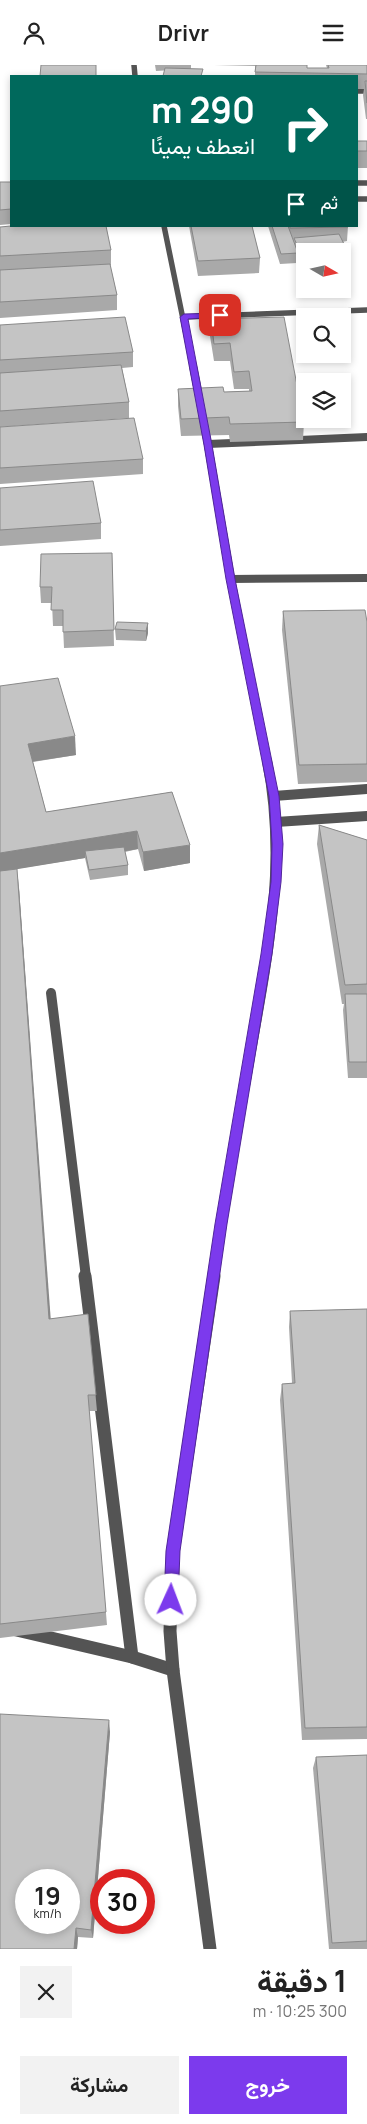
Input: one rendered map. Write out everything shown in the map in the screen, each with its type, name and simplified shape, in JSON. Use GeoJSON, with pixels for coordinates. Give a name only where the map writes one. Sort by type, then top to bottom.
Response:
{"type":"FeatureCollection","features":[{"type":"Feature","properties":{"kind":"street"},"geometry":{"type":"LineString","coordinates":[[164,227],[184,317],[231,579],[274,796],[276,822],[276,882],[266,960],[227,1186],[173,1551],[170,1631],[173,1670],[210,1949]]}},
{"type":"Feature","properties":{"kind":"street"},"geometry":{"type":"LineString","coordinates":[[184,317],[367,310]]}},
{"type":"Feature","properties":{"kind":"street"},"geometry":{"type":"LineString","coordinates":[[208,445],[367,437]]}},
{"type":"Feature","properties":{"kind":"street"},"geometry":{"type":"LineString","coordinates":[[231,579],[367,578]]}},
{"type":"Feature","properties":{"kind":"street"},"geometry":{"type":"LineString","coordinates":[[274,796],[367,789]]}},
{"type":"Feature","properties":{"kind":"street"},"geometry":{"type":"LineString","coordinates":[[276,822],[367,816]]}},
{"type":"Feature","properties":{"kind":"street"},"geometry":{"type":"LineString","coordinates":[[52,993],[132,1657]]}},
{"type":"Feature","properties":{"kind":"street"},"geometry":{"type":"LineString","coordinates":[[0,1626],[132,1657],[173,1670]]}},
{"type":"Feature","properties":{"kind":"building"},"geometry":{"type":"Polygon","coordinates":[[[41,65],[96,65],[96,75],[40,75],[41,65]]]}},
{"type":"Feature","properties":{"kind":"building"},"geometry":{"type":"Polygon","coordinates":[[[256,65],[307,65],[307,68],[329,68],[328,65],[367,65],[367,74],[255,72],[256,65]]]}},
{"type":"Feature","properties":{"kind":"building"},"geometry":{"type":"Polygon","coordinates":[[[165,68],[203,69],[201,75],[163,75],[165,68]]]}},
{"type":"Feature","properties":{"kind":"building"},"geometry":{"type":"Polygon","coordinates":[[[365,81],[367,81],[367,103],[365,81]]]}},
{"type":"Feature","properties":{"kind":"building"},"geometry":{"type":"Polygon","coordinates":[[[358,141],[367,141],[367,151],[358,151],[358,141]]]}},
{"type":"Feature","properties":{"kind":"building"},"geometry":{"type":"Polygon","coordinates":[[[0,182],[10,182],[10,209],[0,210],[0,182]]]}},
{"type":"Feature","properties":{"kind":"building"},"geometry":{"type":"Polygon","coordinates":[[[0,227],[106,227],[111,250],[0,256],[0,227]]]}},
{"type":"Feature","properties":{"kind":"building"},"geometry":{"type":"Polygon","coordinates":[[[191,227],[252,227],[260,258],[198,261],[191,227]]]}},
{"type":"Feature","properties":{"kind":"building"},"geometry":{"type":"Polygon","coordinates":[[[272,227],[288,227],[296,248],[296,253],[281,254],[272,227]]]}},
{"type":"Feature","properties":{"kind":"building"},"geometry":{"type":"Polygon","coordinates":[[[290,227],[348,227],[290,228],[290,227]]]}},
{"type":"Feature","properties":{"kind":"building"},"geometry":{"type":"Polygon","coordinates":[[[339,234],[344,243],[296,243],[294,238],[339,234]]]}},
{"type":"Feature","properties":{"kind":"building"},"geometry":{"type":"Polygon","coordinates":[[[110,264],[117,295],[0,302],[0,270],[110,264]]]}},
{"type":"Feature","properties":{"kind":"building"},"geometry":{"type":"Polygon","coordinates":[[[125,317],[133,352],[0,360],[0,325],[125,317]]]}},
{"type":"Feature","properties":{"kind":"building"},"geometry":{"type":"Polygon","coordinates":[[[284,317],[296,380],[296,422],[230,424],[229,417],[181,419],[178,389],[223,387],[224,392],[252,391],[249,371],[234,372],[230,343],[214,344],[211,319],[284,317]]]}},
{"type":"Feature","properties":{"kind":"building"},"geometry":{"type":"Polygon","coordinates":[[[121,365],[129,402],[0,411],[0,373],[121,365]]]}},
{"type":"Feature","properties":{"kind":"building"},"geometry":{"type":"Polygon","coordinates":[[[134,418],[143,459],[0,468],[0,427],[134,418]]]}},
{"type":"Feature","properties":{"kind":"building"},"geometry":{"type":"Polygon","coordinates":[[[93,481],[101,523],[0,530],[0,488],[93,481]]]}},
{"type":"Feature","properties":{"kind":"building"},"geometry":{"type":"Polygon","coordinates":[[[112,553],[114,630],[63,632],[63,610],[51,610],[52,587],[40,587],[41,554],[112,553]]]}},
{"type":"Feature","properties":{"kind":"building"},"geometry":{"type":"Polygon","coordinates":[[[365,610],[367,622],[367,764],[299,765],[283,611],[365,610]]]}},
{"type":"Feature","properties":{"kind":"building"},"geometry":{"type":"Polygon","coordinates":[[[117,622],[148,623],[146,631],[115,629],[117,622]]]}},
{"type":"Feature","properties":{"kind":"building"},"geometry":{"type":"Polygon","coordinates":[[[58,678],[75,736],[28,744],[46,812],[172,792],[190,845],[143,852],[137,831],[0,853],[0,686],[58,678]]]}},
{"type":"Feature","properties":{"kind":"building"},"geometry":{"type":"Polygon","coordinates":[[[319,825],[367,840],[367,984],[345,985],[319,825]]]}},
{"type":"Feature","properties":{"kind":"building"},"geometry":{"type":"Polygon","coordinates":[[[124,847],[128,865],[89,870],[85,851],[124,847]]]}},
{"type":"Feature","properties":{"kind":"building"},"geometry":{"type":"Polygon","coordinates":[[[17,869],[49,1319],[88,1314],[96,1395],[88,1395],[106,1612],[0,1624],[0,871],[17,869]]]}},
{"type":"Feature","properties":{"kind":"building"},"geometry":{"type":"Polygon","coordinates":[[[345,994],[367,994],[367,1062],[349,1062],[345,994]]]}},
{"type":"Feature","properties":{"kind":"building"},"geometry":{"type":"Polygon","coordinates":[[[367,1309],[367,1727],[305,1728],[282,1384],[295,1383],[290,1311],[367,1309]]]}},
{"type":"Feature","properties":{"kind":"building"},"geometry":{"type":"Polygon","coordinates":[[[0,1714],[109,1720],[96,1869],[90,1869],[90,1930],[80,1929],[80,1869],[15,1869],[15,1934],[75,1934],[74,1949],[0,1949],[0,1714]]]}},
{"type":"Feature","properties":{"kind":"building"},"geometry":{"type":"Polygon","coordinates":[[[367,1755],[367,1941],[332,1943],[316,1757],[367,1755]]]}},
{"type":"Feature","properties":{"kind":"route"},"geometry":{"type":"LineString","coordinates":[[171,1600],[173,1551],[221,1224],[267,954],[276,882],[277,844],[274,796],[231,579],[184,317],[220,315]]}}]}
